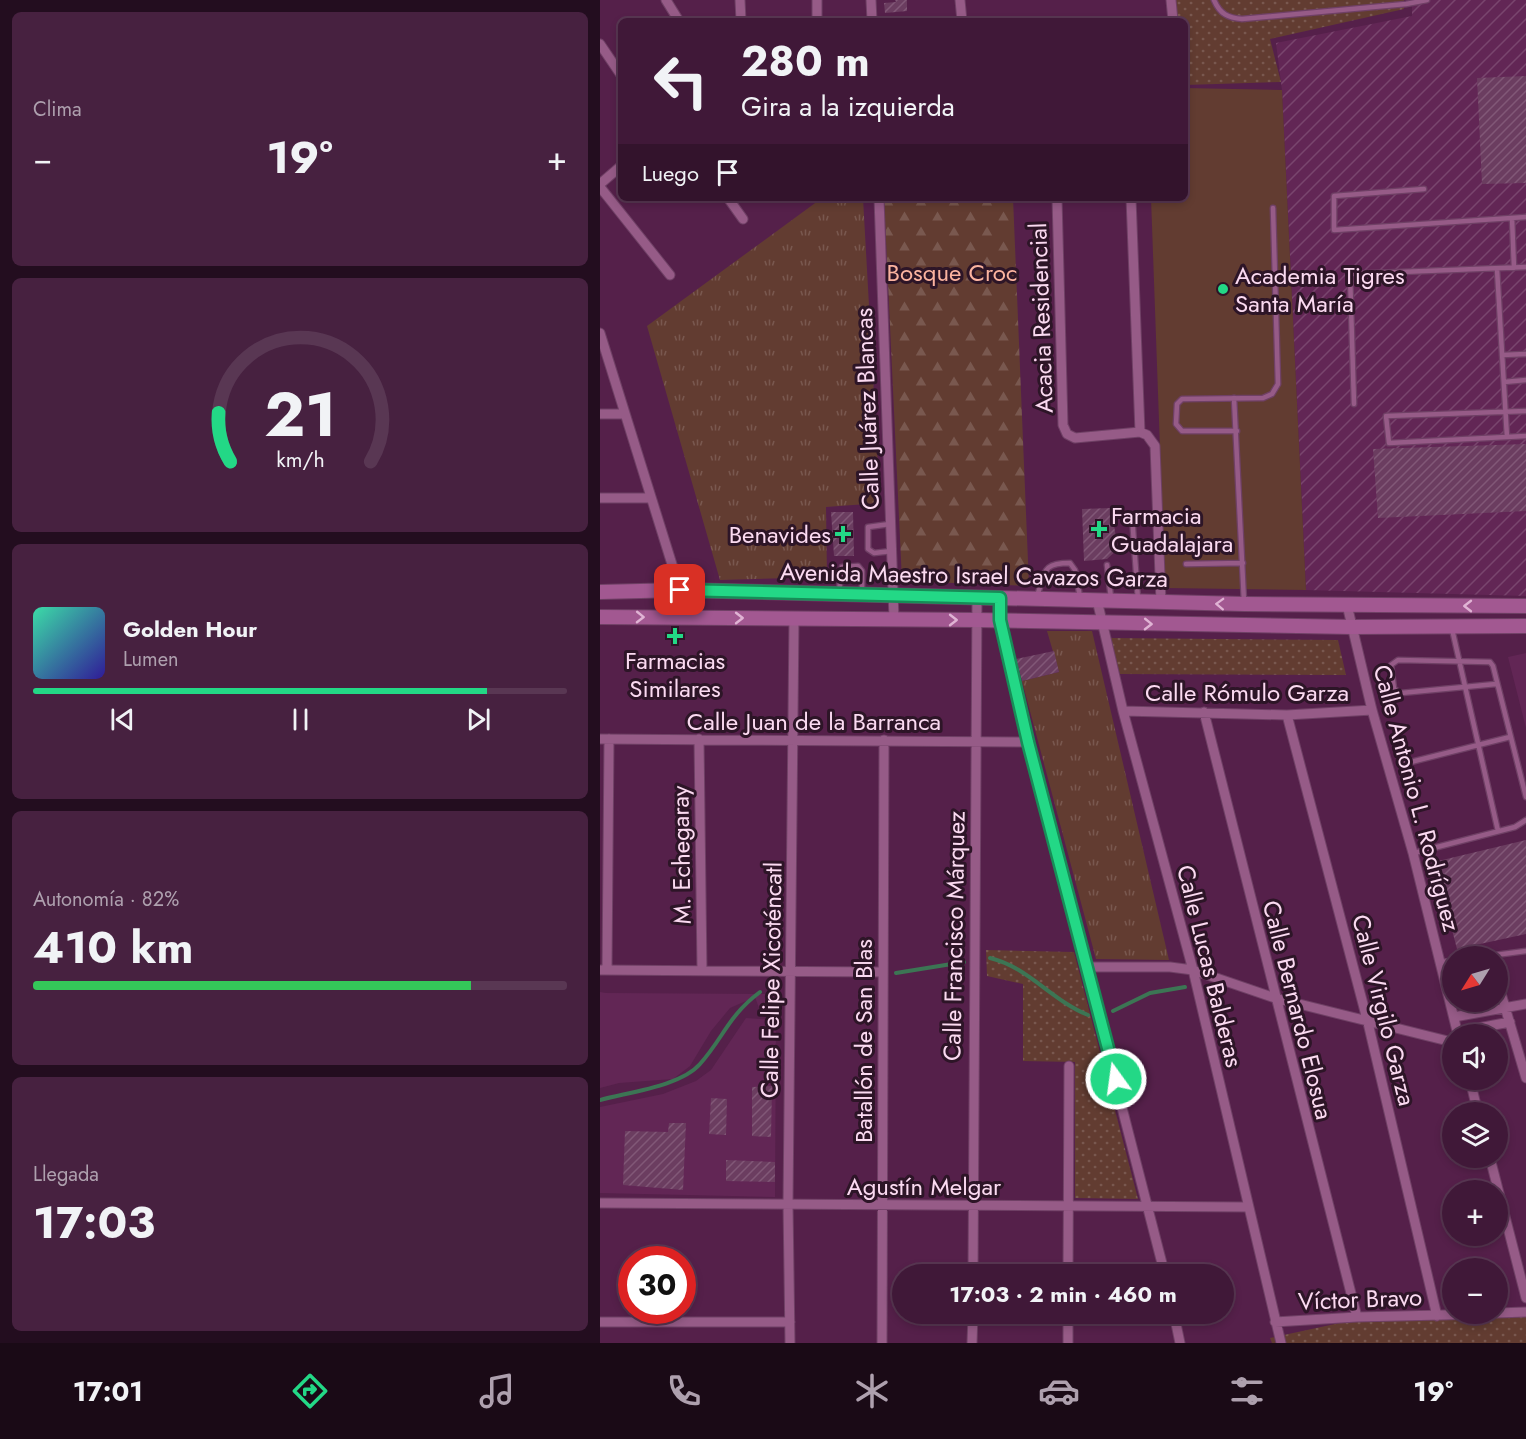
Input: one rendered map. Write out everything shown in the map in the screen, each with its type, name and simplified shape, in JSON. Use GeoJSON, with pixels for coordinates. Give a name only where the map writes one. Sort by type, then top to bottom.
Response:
{"type":"FeatureCollection","features":[{"type":"Feature","properties":{"kind":"main road","name":"Avenida Maestro Israel Cavazos Garza"},"geometry":{"type":"LineString","coordinates":[[600,592],[680,590],[1244,604],[1526,606]]}},
{"type":"Feature","properties":{"kind":"main road","name":"Avenida Maestro Israel Cavazos Garza"},"geometry":{"type":"LineString","coordinates":[[600,617],[1000,620],[1352,627],[1526,626]]}},
{"type":"Feature","properties":{"kind":"street"},"geometry":{"type":"LineString","coordinates":[[666,0],[677,18]]}},
{"type":"Feature","properties":{"kind":"street"},"geometry":{"type":"LineString","coordinates":[[740,0],[741,18]]}},
{"type":"Feature","properties":{"kind":"street"},"geometry":{"type":"LineString","coordinates":[[817,0],[817,18]]}},
{"type":"Feature","properties":{"kind":"street"},"geometry":{"type":"LineString","coordinates":[[871,0],[872,18]]}},
{"type":"Feature","properties":{"kind":"street"},"geometry":{"type":"LineString","coordinates":[[960,0],[962,18]]}},
{"type":"Feature","properties":{"kind":"street"},"geometry":{"type":"LineString","coordinates":[[1171,0],[1173,18]]}},
{"type":"Feature","properties":{"kind":"street"},"geometry":{"type":"LineString","coordinates":[[600,44],[618,71]]}},
{"type":"Feature","properties":{"kind":"street"},"geometry":{"type":"LineString","coordinates":[[618,169],[600,186],[670,276]]}},
{"type":"Feature","properties":{"kind":"street"},"geometry":{"type":"LineString","coordinates":[[730,201],[743,219]]}},
{"type":"Feature","properties":{"kind":"street","name":"Calle Juárez Blancas"},"geometry":{"type":"LineString","coordinates":[[879,201],[894,619]]}},
{"type":"Feature","properties":{"kind":"street","name":"Acacia Residencial"},"geometry":{"type":"LineString","coordinates":[[1057,201],[1065,428],[1069,435],[1075,438],[1140,432]]}},
{"type":"Feature","properties":{"kind":"street"},"geometry":{"type":"LineString","coordinates":[[1131,201],[1140,432],[1152,441],[1157,460],[1161,602]]}},
{"type":"Feature","properties":{"kind":"street"},"geometry":{"type":"LineString","coordinates":[[600,333],[680,590],[681,618]]}},
{"type":"Feature","properties":{"kind":"street"},"geometry":{"type":"LineString","coordinates":[[600,414],[624,414]]}},
{"type":"Feature","properties":{"kind":"street"},"geometry":{"type":"LineString","coordinates":[[600,498],[651,498]]}},
{"type":"Feature","properties":{"kind":"street","name":"Calle Francisco Márquez"},"geometry":{"type":"LineString","coordinates":[[973,1264],[972,1118],[977,598]]}},
{"type":"Feature","properties":{"kind":"street"},"geometry":{"type":"LineString","coordinates":[[1000,598],[1000,620],[1028,742],[1162,1264]]}},
{"type":"Feature","properties":{"kind":"street","name":"Calle Lucas Balderas"},"geometry":{"type":"LineString","coordinates":[[1097,600],[1123,711],[1193,970],[1247,1207],[1281,1343]]}},
{"type":"Feature","properties":{"kind":"street","name":"Calle Antonio L. Rodríguez"},"geometry":{"type":"LineString","coordinates":[[1347,605],[1372,710],[1413,853],[1456,1024]]}},
{"type":"Feature","properties":{"kind":"street","name":"Calle Felipe Xicoténcatl"},"geometry":{"type":"LineString","coordinates":[[790,1343],[788,1204],[794,618]]}},
{"type":"Feature","properties":{"kind":"street","name":"Calle Rómulo Garza"},"geometry":{"type":"LineString","coordinates":[[1123,711],[1287,715],[1372,710]]}},
{"type":"Feature","properties":{"kind":"street","name":"Calle Bernardo Elosua"},"geometry":{"type":"LineString","coordinates":[[1204,712],[1357,1317]]}},
{"type":"Feature","properties":{"kind":"street","name":"Calle Virgilo Garza"},"geometry":{"type":"LineString","coordinates":[[1287,715],[1368,1023],[1437,1316]]}},
{"type":"Feature","properties":{"kind":"street","name":"Calle Juan de la Barranca"},"geometry":{"type":"LineString","coordinates":[[605,739],[793,738],[1028,742]]}},
{"type":"Feature","properties":{"kind":"street"},"geometry":{"type":"LineString","coordinates":[[605,739],[603,970],[883,972]]}},
{"type":"Feature","properties":{"kind":"street","name":"M. Echegaray"},"geometry":{"type":"LineString","coordinates":[[699,739],[702,971]]}},
{"type":"Feature","properties":{"kind":"street","name":"Batallón de San Blas"},"geometry":{"type":"LineString","coordinates":[[882,1343],[884,740]]}},
{"type":"Feature","properties":{"kind":"street"},"geometry":{"type":"LineString","coordinates":[[1086,967],[1170,967],[1193,970],[1275,998],[1442,1040]]}},
{"type":"Feature","properties":{"kind":"street"},"geometry":{"type":"LineString","coordinates":[[1508,1007],[1526,1004]]}},
{"type":"Feature","properties":{"kind":"street"},"geometry":{"type":"LineString","coordinates":[[1454,1017],[1480,1012]]}},
{"type":"Feature","properties":{"kind":"street"},"geometry":{"type":"LineString","coordinates":[[1506,1012],[1526,1078]]}},
{"type":"Feature","properties":{"kind":"street"},"geometry":{"type":"LineString","coordinates":[[1500,1024],[1509,1022]]}},
{"type":"Feature","properties":{"kind":"street"},"geometry":{"type":"LineString","coordinates":[[1068,1264],[1069,1066]]}},
{"type":"Feature","properties":{"kind":"street"},"geometry":{"type":"LineString","coordinates":[[1493,1168],[1526,1298]]}},
{"type":"Feature","properties":{"kind":"street","name":"Agustín Melgar"},"geometry":{"type":"LineString","coordinates":[[600,1203],[1247,1207]]}},
{"type":"Feature","properties":{"kind":"street"},"geometry":{"type":"LineString","coordinates":[[1508,1313],[1526,1312]]}},
{"type":"Feature","properties":{"kind":"street","name":"Víctor Bravo"},"geometry":{"type":"LineString","coordinates":[[1275,1322],[1357,1317],[1442,1316]]}},
{"type":"Feature","properties":{"kind":"street"},"geometry":{"type":"LineString","coordinates":[[600,1322],[790,1322]]}},
{"type":"Feature","properties":{"kind":"street"},"geometry":{"type":"LineString","coordinates":[[972,1343],[973,1324]]}},
{"type":"Feature","properties":{"kind":"street"},"geometry":{"type":"LineString","coordinates":[[1068,1324],[1068,1343]]}},
{"type":"Feature","properties":{"kind":"street"},"geometry":{"type":"LineString","coordinates":[[1176,1324],[1180,1343]]}},
{"type":"Feature","properties":{"kind":"lane"},"geometry":{"type":"LineString","coordinates":[[1214,0],[1218,9],[1228,18],[1242,19],[1406,4],[1427,0]]}},
{"type":"Feature","properties":{"kind":"lane"},"geometry":{"type":"LineString","coordinates":[[1424,189],[1334,196],[1334,230],[1526,217]]}},
{"type":"Feature","properties":{"kind":"lane"},"geometry":{"type":"LineString","coordinates":[[1237,431],[1182,431],[1176,424],[1177,404],[1182,399],[1263,398],[1272,394],[1278,384],[1273,208]]}},
{"type":"Feature","properties":{"kind":"lane"},"geometry":{"type":"LineString","coordinates":[[1512,218],[1514,268]]}},
{"type":"Feature","properties":{"kind":"lane"},"geometry":{"type":"LineString","coordinates":[[1354,404],[1350,274],[1526,267]]}},
{"type":"Feature","properties":{"kind":"lane"},"geometry":{"type":"LineString","coordinates":[[1497,269],[1507,437]]}},
{"type":"Feature","properties":{"kind":"lane"},"geometry":{"type":"LineString","coordinates":[[1502,355],[1526,354]]}},
{"type":"Feature","properties":{"kind":"lane"},"geometry":{"type":"LineString","coordinates":[[1504,382],[1526,380]]}},
{"type":"Feature","properties":{"kind":"lane"},"geometry":{"type":"LineString","coordinates":[[1234,398],[1244,604]]}},
{"type":"Feature","properties":{"kind":"lane"},"geometry":{"type":"LineString","coordinates":[[1526,411],[1386,416],[1389,443],[1526,436]]}},
{"type":"Feature","properties":{"kind":"lane"},"geometry":{"type":"LineString","coordinates":[[1132,515],[1138,600]]}},
{"type":"Feature","properties":{"kind":"lane"},"geometry":{"type":"LineString","coordinates":[[891,524],[872,526],[867,530],[870,552],[892,551]]}},
{"type":"Feature","properties":{"kind":"lane"},"geometry":{"type":"LineString","coordinates":[[1036,599],[1048,566],[1053,563],[1070,563],[1075,570],[1081,600]]}},
{"type":"Feature","properties":{"kind":"lane"},"geometry":{"type":"LineString","coordinates":[[1186,564],[1243,563]]}},
{"type":"Feature","properties":{"kind":"lane"},"geometry":{"type":"LineString","coordinates":[[1107,565],[1112,600]]}},
{"type":"Feature","properties":{"kind":"lane"},"geometry":{"type":"LineString","coordinates":[[839,595],[842,567],[858,566],[862,571],[862,595]]}},
{"type":"Feature","properties":{"kind":"lane"},"geometry":{"type":"LineString","coordinates":[[1451,625],[1498,831]]}},
{"type":"Feature","properties":{"kind":"lane"},"geometry":{"type":"LineString","coordinates":[[1496,684],[1401,693],[1394,689],[1392,684],[1391,666],[1398,660],[1490,662],[1496,684],[1526,797]]}},
{"type":"Feature","properties":{"kind":"lane"},"geometry":{"type":"LineString","coordinates":[[1403,764],[1510,737]]}},
{"type":"Feature","properties":{"kind":"lane"},"geometry":{"type":"LineString","coordinates":[[1413,853],[1515,827],[1526,820]]}},
{"type":"Feature","properties":{"kind":"lane"},"geometry":{"type":"LineString","coordinates":[[1508,953],[1526,951]]}},
{"type":"Feature","properties":{"kind":"shaded area"},"geometry":{"type":"Polygon","coordinates":[[[1412,0],[1526,0],[1526,596],[1306,590],[1282,90],[1276,43],[1412,16],[1412,0]]]}},
{"type":"Feature","properties":{"kind":"shaded area"},"geometry":{"type":"Polygon","coordinates":[[[1526,653],[1526,728],[1508,657],[1526,653]]]}},
{"type":"Feature","properties":{"kind":"shaded area"},"geometry":{"type":"Polygon","coordinates":[[[600,992],[779,994],[770,1009],[759,1008],[755,997],[730,1008],[711,1031],[690,1066],[673,1079],[619,1083],[600,1088],[600,992]]]}},
{"type":"Feature","properties":{"kind":"shaded area"},"geometry":{"type":"Polygon","coordinates":[[[746,1018],[776,1020],[775,1197],[600,1193],[600,1107],[663,1094],[696,1081],[711,1070],[746,1018]]]}},
{"type":"Feature","properties":{"kind":"green space"},"geometry":{"type":"Polygon","coordinates":[[[1175,0],[1404,0],[1404,9],[1270,39],[1281,82],[1188,85],[1188,18],[1177,18],[1175,0]]]}},
{"type":"Feature","properties":{"kind":"green space","name":"Academia Tigres Santa María"},"geometry":{"type":"Polygon","coordinates":[[[1188,88],[1282,90],[1306,590],[1165,588],[1151,201],[1188,201],[1188,88]]]}},
{"type":"Feature","properties":{"kind":"green space"},"geometry":{"type":"Polygon","coordinates":[[[818,201],[863,201],[880,503],[826,507],[827,577],[720,580],[647,326],[818,201]]]}},
{"type":"Feature","properties":{"kind":"green space","name":"Bosque Croc"},"geometry":{"type":"Polygon","coordinates":[[[884,201],[1013,201],[1029,586],[902,581],[884,201]]]}},
{"type":"Feature","properties":{"kind":"green space"},"geometry":{"type":"Polygon","coordinates":[[[1047,631],[1092,631],[1169,960],[1096,959],[1022,681],[1059,672],[1047,631]]]}},
{"type":"Feature","properties":{"kind":"green space"},"geometry":{"type":"Polygon","coordinates":[[[1110,638],[1338,640],[1346,675],[1120,674],[1110,638]]]}},
{"type":"Feature","properties":{"kind":"green space"},"geometry":{"type":"Polygon","coordinates":[[[986,950],[1074,952],[1138,1199],[1075,1198],[1075,1062],[1023,1061],[1023,984],[987,976],[986,950]]]}},
{"type":"Feature","properties":{"kind":"green space"},"geometry":{"type":"Polygon","coordinates":[[[1526,1313],[1526,1343],[1272,1343],[1270,1338],[1358,1319],[1442,1316],[1442,1324],[1508,1324],[1508,1314],[1526,1313]]]}},
{"type":"Feature","properties":{"kind":"building"},"geometry":{"type":"Polygon","coordinates":[[[895,0],[907,0],[907,11],[885,13],[884,3],[896,2],[895,0]]]}},
{"type":"Feature","properties":{"kind":"building"},"geometry":{"type":"Polygon","coordinates":[[[1526,76],[1526,183],[1482,184],[1477,78],[1526,76]]]}},
{"type":"Feature","properties":{"kind":"building"},"geometry":{"type":"Polygon","coordinates":[[[1526,444],[1526,511],[1378,518],[1373,449],[1526,444]]]}},
{"type":"Feature","properties":{"kind":"building","name":"Farmacia Guadalajara"},"geometry":{"type":"Polygon","coordinates":[[[1111,508],[1118,549],[1107,559],[1084,561],[1082,509],[1111,508]]]}},
{"type":"Feature","properties":{"kind":"building","name":"Benavides"},"geometry":{"type":"Polygon","coordinates":[[[831,512],[853,512],[854,556],[834,556],[831,512]]]}},
{"type":"Feature","properties":{"kind":"building"},"geometry":{"type":"Polygon","coordinates":[[[1054,651],[1059,672],[1022,681],[1016,659],[1054,651]]]}},
{"type":"Feature","properties":{"kind":"building"},"geometry":{"type":"Polygon","coordinates":[[[1526,840],[1526,934],[1471,946],[1456,946],[1434,862],[1526,840]]]}},
{"type":"Feature","properties":{"kind":"building"},"geometry":{"type":"Polygon","coordinates":[[[772,1086],[771,1137],[752,1136],[752,1087],[772,1086]]]}},
{"type":"Feature","properties":{"kind":"building"},"geometry":{"type":"Polygon","coordinates":[[[711,1098],[727,1099],[726,1135],[709,1134],[711,1098]]]}},
{"type":"Feature","properties":{"kind":"building"},"geometry":{"type":"Polygon","coordinates":[[[669,1123],[686,1123],[683,1190],[623,1185],[625,1131],[668,1132],[669,1123]]]}},
{"type":"Feature","properties":{"kind":"building"},"geometry":{"type":"Polygon","coordinates":[[[726,1160],[775,1162],[775,1182],[726,1181],[726,1160]]]}},
{"type":"Feature","properties":{"kind":"waterway"},"geometry":{"type":"LineString","coordinates":[[990,958],[1004,962],[1062,1001],[1088,1015]]}},
{"type":"Feature","properties":{"kind":"waterway"},"geometry":{"type":"LineString","coordinates":[[896,973],[964,962]]}},
{"type":"Feature","properties":{"kind":"waterway"},"geometry":{"type":"LineString","coordinates":[[1113,1011],[1150,993],[1185,987]]}},
{"type":"Feature","properties":{"kind":"waterway"},"geometry":{"type":"LineString","coordinates":[[600,1100],[668,1083],[691,1072],[708,1054],[733,1018],[760,992]]}},
{"type":"Feature","properties":{"kind":"place","name":"Academia Tigres Santa María"},"geometry":{"type":"Point","coordinates":[1223,289]}},
{"type":"Feature","properties":{"kind":"place","name":"Farmacia Guadalajara"},"geometry":{"type":"Point","coordinates":[1099,529]}},
{"type":"Feature","properties":{"kind":"place","name":"Benavides"},"geometry":{"type":"Point","coordinates":[843,534]}},
{"type":"Feature","properties":{"kind":"place","name":"Farmacias Similares"},"geometry":{"type":"Point","coordinates":[675,636]}},
{"type":"Feature","properties":{"kind":"route"},"geometry":{"type":"LineString","coordinates":[[680,590],[1000,598],[1000,620],[1028,742],[1116,1079]]}}]}
